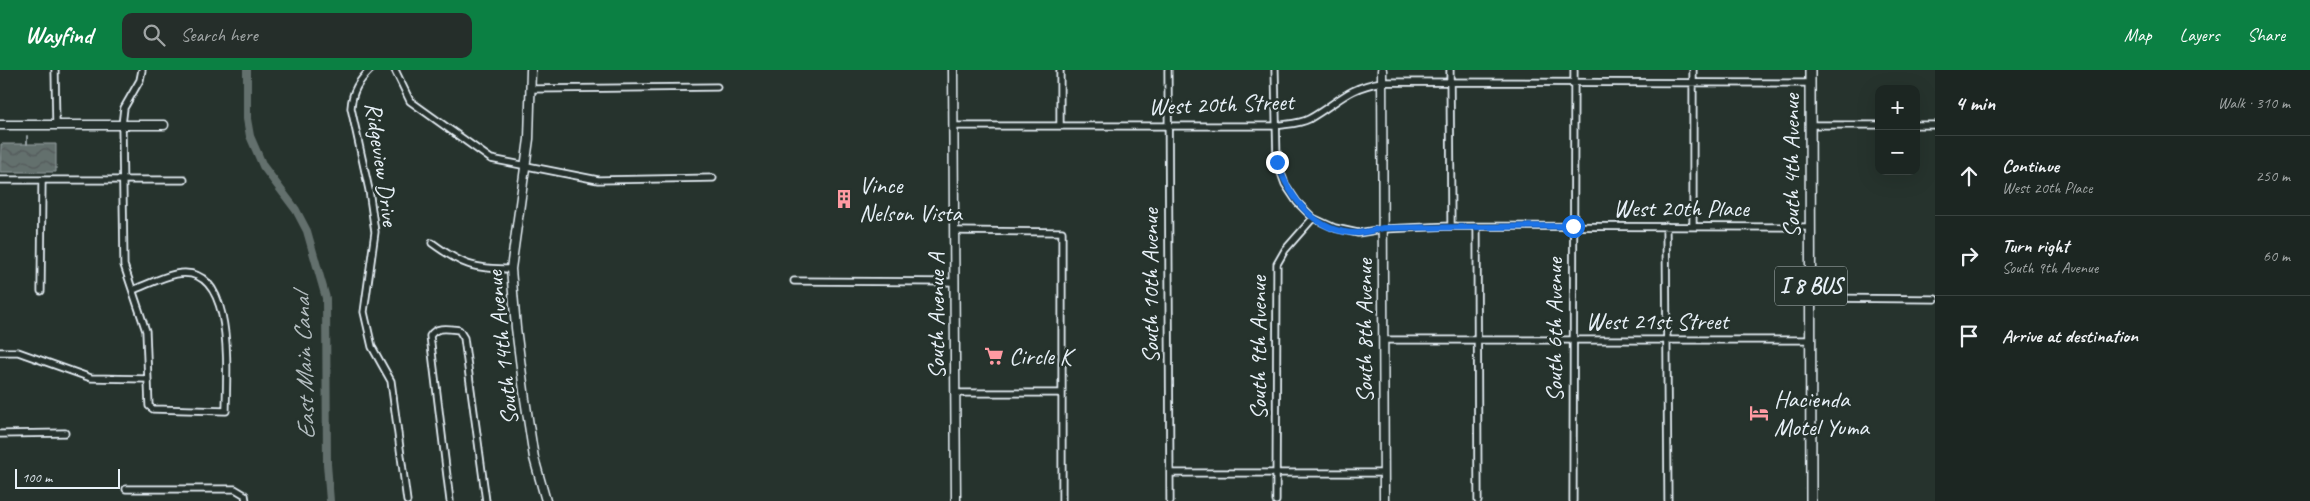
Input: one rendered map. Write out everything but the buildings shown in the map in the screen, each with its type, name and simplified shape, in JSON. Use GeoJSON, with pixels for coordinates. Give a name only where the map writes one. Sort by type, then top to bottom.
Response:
{"type":"FeatureCollection","features":[{"type":"Feature","properties":{"kind":"main road","name":"South 4th Avenue"},"geometry":{"type":"LineString","coordinates":[[1810,70],[1811,501]]}},
{"type":"Feature","properties":{"kind":"street"},"geometry":{"type":"LineString","coordinates":[[55,70],[56,125]]}},
{"type":"Feature","properties":{"kind":"street"},"geometry":{"type":"LineString","coordinates":[[133,290],[177,274],[196,275],[212,287],[226,324],[226,411],[153,409],[149,406],[146,331],[124,265],[122,125],[124,108],[140,80],[142,70]]}},
{"type":"Feature","properties":{"kind":"street","name":"Ridgeview Drive"},"geometry":{"type":"LineString","coordinates":[[370,70],[360,81],[351,96],[351,108],[369,190],[375,232],[364,312],[372,347],[391,381],[407,501]]}},
{"type":"Feature","properties":{"kind":"street"},"geometry":{"type":"LineString","coordinates":[[394,70],[410,100],[491,159],[598,180],[713,178]]}},
{"type":"Feature","properties":{"kind":"street","name":"South 14th Avenue"},"geometry":{"type":"LineString","coordinates":[[531,70],[529,139],[511,269],[516,328],[534,458],[546,501]]}},
{"type":"Feature","properties":{"kind":"street","name":"South Avenue A"},"geometry":{"type":"LineString","coordinates":[[953,70],[956,501]]}},
{"type":"Feature","properties":{"kind":"street"},"geometry":{"type":"LineString","coordinates":[[1060,70],[1060,126]]}},
{"type":"Feature","properties":{"kind":"street","name":"South 10th Avenue"},"geometry":{"type":"LineString","coordinates":[[1168,70],[1170,501]]}},
{"type":"Feature","properties":{"kind":"street"},"geometry":{"type":"LineString","coordinates":[[1276,70],[1275,126],[1277,162],[1285,184],[1297,202],[1313,218]]}},
{"type":"Feature","properties":{"kind":"street","name":"South 8th Avenue"},"geometry":{"type":"LineString","coordinates":[[1382,70],[1384,501]]}},
{"type":"Feature","properties":{"kind":"street"},"geometry":{"type":"LineString","coordinates":[[1450,70],[1451,226]]}},
{"type":"Feature","properties":{"kind":"street","name":"South 6th Avenue"},"geometry":{"type":"LineString","coordinates":[[1573,501],[1574,70]]}},
{"type":"Feature","properties":{"kind":"street"},"geometry":{"type":"LineString","coordinates":[[1693,70],[1693,226]]}},
{"type":"Feature","properties":{"kind":"street","name":"West 20th Street"},"geometry":{"type":"LineString","coordinates":[[953,126],[1275,126],[1307,120],[1356,89],[1382,82],[1693,81],[1810,83]]}},
{"type":"Feature","properties":{"kind":"street"},"geometry":{"type":"LineString","coordinates":[[531,89],[717,88]]}},
{"type":"Feature","properties":{"kind":"street"},"geometry":{"type":"LineString","coordinates":[[0,125],[164,125]]}},
{"type":"Feature","properties":{"kind":"street"},"geometry":{"type":"LineString","coordinates":[[1811,125],[1875,125]]}},
{"type":"Feature","properties":{"kind":"street"},"geometry":{"type":"LineString","coordinates":[[1920,125],[1935,125]]}},
{"type":"Feature","properties":{"kind":"street"},"geometry":{"type":"LineString","coordinates":[[0,180],[184,180]]}},
{"type":"Feature","properties":{"kind":"street"},"geometry":{"type":"LineString","coordinates":[[41,291],[42,180]]}},
{"type":"Feature","properties":{"kind":"street","name":"West 20th Place"},"geometry":{"type":"LineString","coordinates":[[1313,218],[1335,228],[1358,233],[1383,228],[1451,226],[1811,228]]}},
{"type":"Feature","properties":{"kind":"street","name":"South 9th Avenue"},"geometry":{"type":"LineString","coordinates":[[1276,501],[1277,264],[1285,250],[1313,218]]}},
{"type":"Feature","properties":{"kind":"street"},"geometry":{"type":"LineString","coordinates":[[1666,226],[1668,501]]}},
{"type":"Feature","properties":{"kind":"street"},"geometry":{"type":"LineString","coordinates":[[1477,227],[1478,501]]}},
{"type":"Feature","properties":{"kind":"street"},"geometry":{"type":"LineString","coordinates":[[955,231],[1062,232],[1062,501]]}},
{"type":"Feature","properties":{"kind":"street"},"geometry":{"type":"LineString","coordinates":[[432,243],[452,257],[474,267],[511,269]]}},
{"type":"Feature","properties":{"kind":"street"},"geometry":{"type":"LineString","coordinates":[[794,281],[955,282]]}},
{"type":"Feature","properties":{"kind":"street"},"geometry":{"type":"LineString","coordinates":[[1811,298],[1935,299]]}},
{"type":"Feature","properties":{"kind":"street"},"geometry":{"type":"LineString","coordinates":[[450,501],[430,336],[436,330],[442,329],[459,330],[464,338],[486,501]]}},
{"type":"Feature","properties":{"kind":"street","name":"West 21st Street"},"geometry":{"type":"LineString","coordinates":[[1383,340],[1810,340]]}},
{"type":"Feature","properties":{"kind":"street"},"geometry":{"type":"LineString","coordinates":[[0,352],[18,352],[91,378],[148,379]]}},
{"type":"Feature","properties":{"kind":"street"},"geometry":{"type":"LineString","coordinates":[[956,393],[1062,393]]}},
{"type":"Feature","properties":{"kind":"street"},"geometry":{"type":"LineString","coordinates":[[0,434],[65,433]]}},
{"type":"Feature","properties":{"kind":"street"},"geometry":{"type":"LineString","coordinates":[[1170,473],[1384,473]]}},
{"type":"Feature","properties":{"kind":"street"},"geometry":{"type":"LineString","coordinates":[[126,489],[235,490],[246,495],[246,501]]}},
{"type":"Feature","properties":{"kind":"water"},"geometry":{"type":"Polygon","coordinates":[[[1,144],[56,144],[56,172],[0,172],[1,144]]]}},
{"type":"Feature","properties":{"kind":"waterway","name":"East Main Canal"},"geometry":{"type":"LineString","coordinates":[[247,70],[247,119],[250,136],[263,166],[296,210],[307,231],[326,298],[327,464],[330,501]]}},
{"type":"Feature","properties":{"kind":"waterway"},"geometry":{"type":"LineString","coordinates":[[27,136],[27,144]]}},
{"type":"Feature","properties":{"kind":"place","name":"Vince Nelson Vista"},"geometry":{"type":"Point","coordinates":[844,199]}},
{"type":"Feature","properties":{"kind":"place","name":"Circle K"},"geometry":{"type":"Point","coordinates":[994,356]}},
{"type":"Feature","properties":{"kind":"place","name":"Hacienda Motel Yuma"},"geometry":{"type":"Point","coordinates":[1759,413]}},
{"type":"Feature","properties":{"kind":"route"},"geometry":{"type":"LineString","coordinates":[[1277,162],[1285,184],[1297,202],[1313,218],[1335,228],[1358,233],[1383,228],[1573,226]]}}]}
